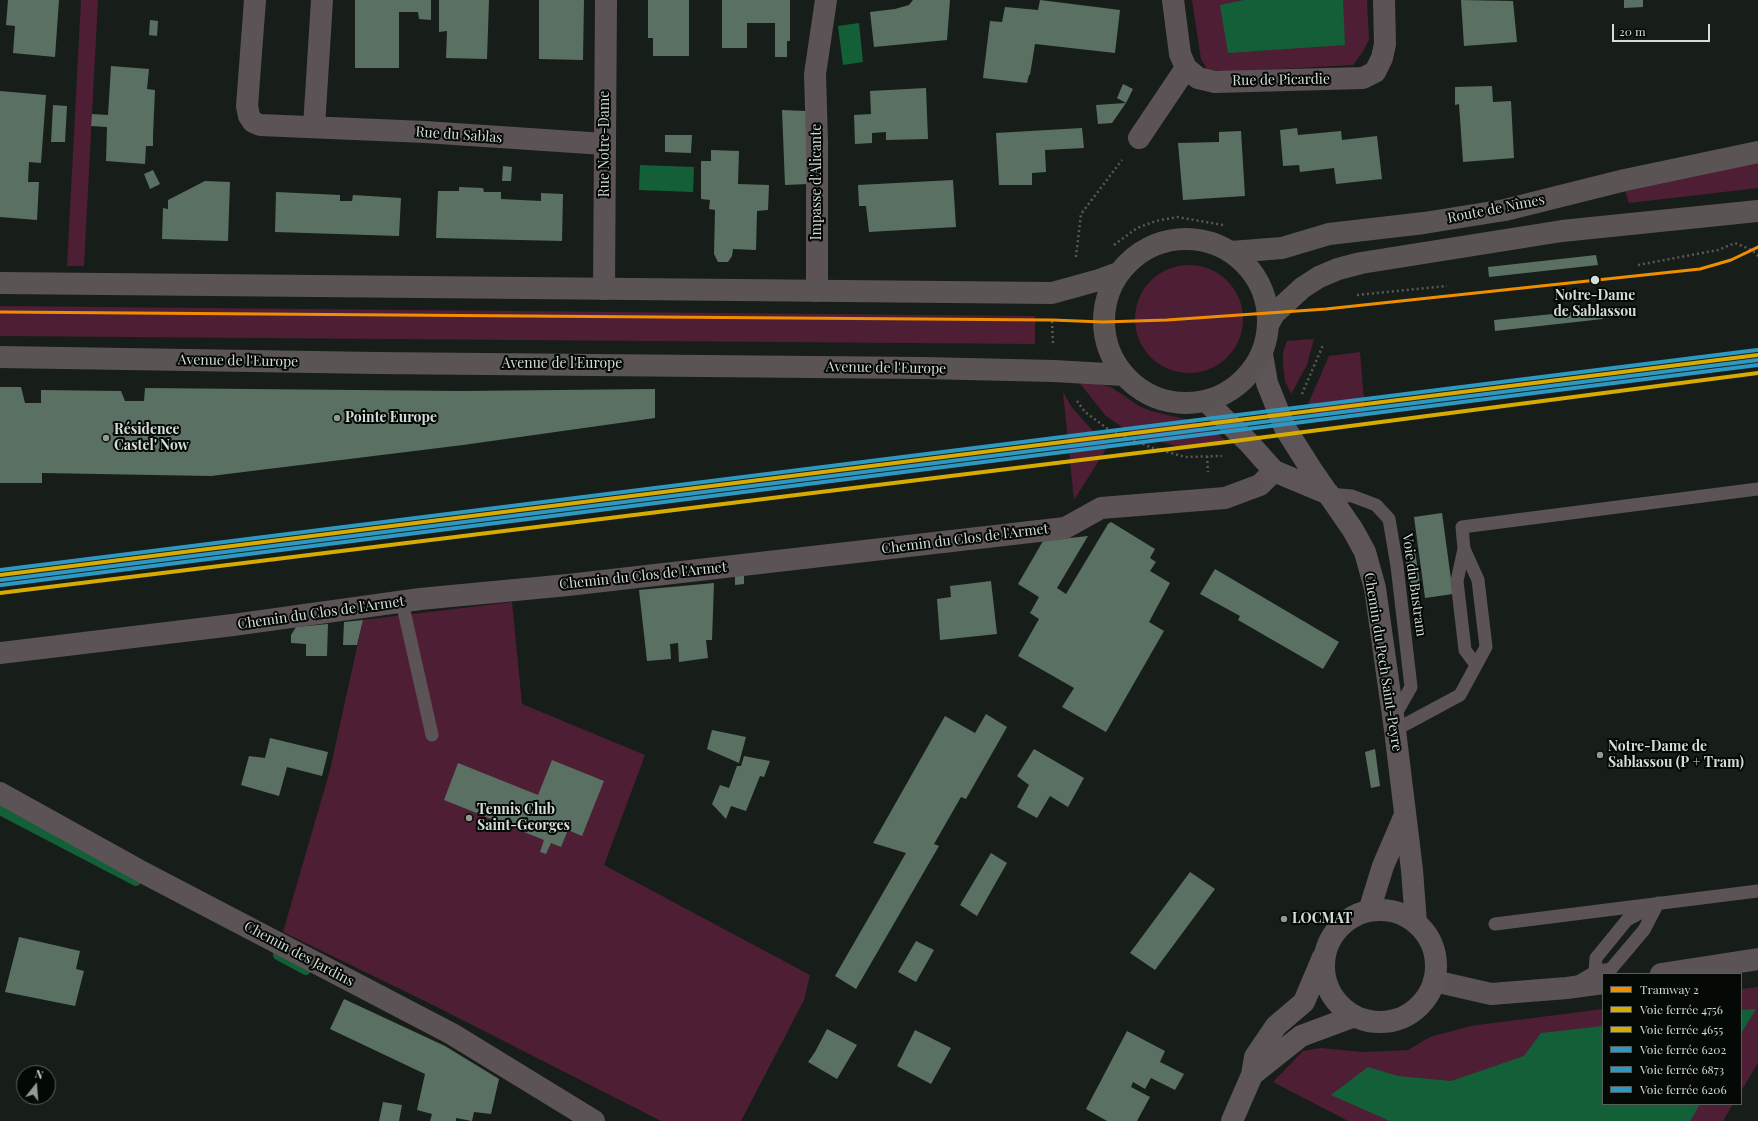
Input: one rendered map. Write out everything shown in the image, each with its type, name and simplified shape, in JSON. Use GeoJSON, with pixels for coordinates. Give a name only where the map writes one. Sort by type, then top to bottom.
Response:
{"type":"FeatureCollection","features":[{"type":"Feature","properties":{"kind":"main road","name":"Route de Nîmes"},"geometry":{"type":"LineString","coordinates":[[1231,252],[1282,248],[1329,234],[1424,223],[1505,210],[1625,180],[1758,152]]}},
{"type":"Feature","properties":{"kind":"main road"},"geometry":{"type":"LineString","coordinates":[[1268,325],[1274,314],[1284,302],[1302,288],[1319,277],[1338,269],[1361,263],[1562,232],[1758,211]]}},
{"type":"Feature","properties":{"kind":"main road"},"geometry":{"type":"LineString","coordinates":[[1183,238],[1208,242],[1231,252],[1243,261],[1260,285],[1266,300],[1268,325],[1266,344],[1252,371],[1239,384],[1224,395],[1206,401],[1183,404],[1161,400],[1141,390],[1124,375],[1112,359],[1105,340],[1103,322],[1107,296],[1118,273],[1136,255],[1158,243],[1183,238]]}},
{"type":"Feature","properties":{"kind":"main road"},"geometry":{"type":"LineString","coordinates":[[0,283],[1052,292],[1099,280],[1118,273]]}},
{"type":"Feature","properties":{"kind":"main road","name":"Chemin du Pech Saint-Peyre"},"geometry":{"type":"LineString","coordinates":[[1262,354],[1267,383],[1281,420],[1353,530],[1365,552],[1375,588],[1412,870],[1416,923]]}},
{"type":"Feature","properties":{"kind":"main road","name":"Avenue de l'Europe"},"geometry":{"type":"LineString","coordinates":[[0,357],[376,363],[923,368],[1054,371],[1124,375]]}},
{"type":"Feature","properties":{"kind":"main road"},"geometry":{"type":"LineString","coordinates":[[1206,401],[1249,442],[1274,471],[1329,494]]}},
{"type":"Feature","properties":{"kind":"main road","name":"Chemin du Pech Saint-Peyre"},"geometry":{"type":"LineString","coordinates":[[1369,911],[1383,866],[1404,817]]}},
{"type":"Feature","properties":{"kind":"main road"},"geometry":{"type":"LineString","coordinates":[[1232,1121],[1252,1075],[1255,1057],[1276,1026],[1304,1002],[1332,935],[1345,921],[1356,914],[1381,910],[1406,916],[1425,932],[1431,944],[1435,956],[1436,969],[1434,981],[1424,1000],[1403,1017],[1387,1021],[1370,1021],[1355,1016],[1340,1005],[1329,990],[1324,971],[1325,952]]}},
{"type":"Feature","properties":{"kind":"main road"},"geometry":{"type":"LineString","coordinates":[[1252,1075],[1301,1036],[1355,1016]]}},
{"type":"Feature","properties":{"kind":"street","name":"Rue du Sablas"},"geometry":{"type":"LineString","coordinates":[[255,0],[247,106],[249,116],[253,122],[260,125],[425,132],[604,144]]}},
{"type":"Feature","properties":{"kind":"street"},"geometry":{"type":"LineString","coordinates":[[314,127],[322,0]]}},
{"type":"Feature","properties":{"kind":"street","name":"Rue Notre-Dame"},"geometry":{"type":"LineString","coordinates":[[604,289],[606,0]]}},
{"type":"Feature","properties":{"kind":"street","name":"Impasse d'Alicante"},"geometry":{"type":"LineString","coordinates":[[817,291],[817,142],[815,74],[826,0]]}},
{"type":"Feature","properties":{"kind":"street"},"geometry":{"type":"LineString","coordinates":[[1139,138],[1186,68],[1180,54],[1173,0]]}},
{"type":"Feature","properties":{"kind":"street","name":"Rue de Picardie"},"geometry":{"type":"LineString","coordinates":[[1186,68],[1198,78],[1215,82],[1363,78],[1375,72],[1382,58],[1386,44],[1384,0]]}},
{"type":"Feature","properties":{"kind":"street","name":"Chemin du Clos de l'Armet"},"geometry":{"type":"LineString","coordinates":[[0,653],[233,625],[402,602],[568,585],[1065,528],[1101,508],[1225,498],[1260,485],[1274,471]]}},
{"type":"Feature","properties":{"kind":"street","name":"Chemin des Jardins"},"geometry":{"type":"LineString","coordinates":[[0,793],[144,873],[452,1034],[594,1121]]}},
{"type":"Feature","properties":{"kind":"street"},"geometry":{"type":"LineString","coordinates":[[1667,973],[1758,959]]}},
{"type":"Feature","properties":{"kind":"street"},"geometry":{"type":"LineString","coordinates":[[1434,981],[1491,994],[1567,988],[1599,977]]}},
{"type":"Feature","properties":{"kind":"lane"},"geometry":{"type":"LineString","coordinates":[[1476,665],[1465,650],[1457,581],[1464,549],[1462,528],[1758,489]]}},
{"type":"Feature","properties":{"kind":"lane","name":"Voie du Bustram"},"geometry":{"type":"LineString","coordinates":[[1329,494],[1352,496],[1376,505],[1389,520],[1397,566],[1411,687],[1394,724]]}},
{"type":"Feature","properties":{"kind":"lane"},"geometry":{"type":"LineString","coordinates":[[1394,724],[1460,695],[1486,647],[1478,580],[1464,549]]}},
{"type":"Feature","properties":{"kind":"lane"},"geometry":{"type":"LineString","coordinates":[[402,602],[432,734]]}},
{"type":"Feature","properties":{"kind":"lane"},"geometry":{"type":"LineString","coordinates":[[1495,924],[1758,891]]}},
{"type":"Feature","properties":{"kind":"lane"},"geometry":{"type":"LineString","coordinates":[[1599,977],[1596,958],[1627,920],[1658,903]]}},
{"type":"Feature","properties":{"kind":"lane"},"geometry":{"type":"LineString","coordinates":[[1605,973],[1611,969],[1644,930],[1658,903]]}},
{"type":"Feature","properties":{"kind":"path"},"geometry":{"type":"LineString","coordinates":[[1054,371],[1052,292],[1075,269],[1081,214],[1139,138]]}},
{"type":"Feature","properties":{"kind":"path"},"geometry":{"type":"LineString","coordinates":[[1112,245],[1137,228],[1156,221],[1177,217],[1228,226]]}},
{"type":"Feature","properties":{"kind":"path"},"geometry":{"type":"LineString","coordinates":[[1638,265],[1718,250],[1735,243],[1752,250],[1758,256]]}},
{"type":"Feature","properties":{"kind":"path"},"geometry":{"type":"LineString","coordinates":[[1355,295],[1447,286]]}},
{"type":"Feature","properties":{"kind":"path"},"geometry":{"type":"LineString","coordinates":[[1299,399],[1323,345]]}},
{"type":"Feature","properties":{"kind":"path"},"geometry":{"type":"LineString","coordinates":[[1076,399],[1085,412],[1108,429],[1150,448],[1185,456],[1223,456]]}},
{"type":"Feature","properties":{"kind":"shaded area"},"geometry":{"type":"Polygon","coordinates":[[[81,0],[98,0],[84,266],[67,266],[81,0]]]}},
{"type":"Feature","properties":{"kind":"shaded area"},"geometry":{"type":"Polygon","coordinates":[[[1192,0],[1367,0],[1369,40],[1353,65],[1226,72],[1207,69],[1201,59],[1192,0]]]}},
{"type":"Feature","properties":{"kind":"shaded area"},"geometry":{"type":"Polygon","coordinates":[[[1244,0],[1343,0],[1345,45],[1228,53],[1220,5],[1244,0]]]}},
{"type":"Feature","properties":{"kind":"shaded area"},"geometry":{"type":"Polygon","coordinates":[[[859,23],[863,62],[843,65],[838,26],[859,23]]]}},
{"type":"Feature","properties":{"kind":"shaded area"},"geometry":{"type":"Polygon","coordinates":[[[1758,162],[1758,188],[1629,203],[1625,190],[1758,162]]]}},
{"type":"Feature","properties":{"kind":"shaded area"},"geometry":{"type":"Polygon","coordinates":[[[640,165],[694,167],[693,192],[639,190],[640,165]]]}},
{"type":"Feature","properties":{"kind":"shaded area"},"geometry":{"type":"Polygon","coordinates":[[[1189,265],[1210,269],[1227,281],[1239,298],[1243,319],[1239,340],[1227,357],[1210,369],[1189,373],[1168,369],[1151,357],[1139,340],[1135,319],[1139,298],[1151,281],[1168,269],[1189,265]]]}},
{"type":"Feature","properties":{"kind":"shaded area"},"geometry":{"type":"Polygon","coordinates":[[[0,306],[1035,316],[1035,344],[0,336],[0,306]]]}},
{"type":"Feature","properties":{"kind":"shaded area"},"geometry":{"type":"Polygon","coordinates":[[[1314,339],[1307,365],[1291,394],[1285,381],[1283,365],[1283,352],[1287,341],[1314,339]]]}},
{"type":"Feature","properties":{"kind":"shaded area"},"geometry":{"type":"Polygon","coordinates":[[[1360,352],[1365,413],[1313,414],[1308,404],[1329,356],[1360,352]]]}},
{"type":"Feature","properties":{"kind":"shaded area"},"geometry":{"type":"Polygon","coordinates":[[[1077,380],[1111,387],[1139,406],[1151,411],[1193,421],[1219,435],[1227,442],[1179,447],[1143,437],[1122,427],[1106,416],[1077,380]]]}},
{"type":"Feature","properties":{"kind":"shaded area"},"geometry":{"type":"Polygon","coordinates":[[[1063,392],[1071,406],[1093,431],[1110,443],[1074,500],[1063,392]]]}},
{"type":"Feature","properties":{"kind":"shaded area","name":"Tennis Club Saint-Georges"},"geometry":{"type":"Polygon","coordinates":[[[512,602],[522,704],[645,755],[604,865],[810,975],[804,1000],[741,1121],[661,1121],[433,1005],[283,932],[330,770],[363,620],[512,602]]]}},
{"type":"Feature","properties":{"kind":"shaded area"},"geometry":{"type":"Polygon","coordinates":[[[1758,987],[1758,1063],[1742,1089],[1742,989],[1758,987]]]}},
{"type":"Feature","properties":{"kind":"shaded area"},"geometry":{"type":"Polygon","coordinates":[[[1602,1009],[1602,1105],[1732,1105],[1723,1121],[1348,1121],[1273,1082],[1303,1051],[1321,1048],[1363,1052],[1408,1050],[1430,1037],[1470,1026],[1602,1009]]]}},
{"type":"Feature","properties":{"kind":"shaded area"},"geometry":{"type":"Polygon","coordinates":[[[1756,1009],[1742,1032],[1742,1010],[1756,1009]]]}},
{"type":"Feature","properties":{"kind":"shaded area"},"geometry":{"type":"Polygon","coordinates":[[[1602,1026],[1602,1105],[1699,1105],[1690,1121],[1390,1121],[1331,1095],[1368,1067],[1398,1076],[1451,1081],[1524,1056],[1541,1033],[1602,1026]]]}},
{"type":"Feature","properties":{"kind":"building"},"geometry":{"type":"Polygon","coordinates":[[[8,0],[59,0],[55,57],[13,53],[15,26],[6,25],[8,0]]]}},
{"type":"Feature","properties":{"kind":"building"},"geometry":{"type":"Polygon","coordinates":[[[355,0],[431,0],[431,20],[419,19],[418,12],[399,12],[399,68],[355,68],[355,0]]]}},
{"type":"Feature","properties":{"kind":"building"},"geometry":{"type":"Polygon","coordinates":[[[439,0],[489,0],[487,59],[446,58],[447,31],[439,32],[439,0]]]}},
{"type":"Feature","properties":{"kind":"building"},"geometry":{"type":"Polygon","coordinates":[[[539,0],[584,0],[583,60],[539,59],[539,0]]]}},
{"type":"Feature","properties":{"kind":"building"},"geometry":{"type":"Polygon","coordinates":[[[648,0],[689,0],[689,56],[653,56],[653,38],[648,38],[648,0]]]}},
{"type":"Feature","properties":{"kind":"building"},"geometry":{"type":"Polygon","coordinates":[[[722,0],[790,0],[790,41],[787,41],[787,57],[775,57],[775,23],[747,23],[747,48],[722,48],[722,0]]]}},
{"type":"Feature","properties":{"kind":"building"},"geometry":{"type":"Polygon","coordinates":[[[913,0],[950,0],[947,40],[874,47],[870,12],[895,9],[909,5],[913,0]]]}},
{"type":"Feature","properties":{"kind":"building"},"geometry":{"type":"Polygon","coordinates":[[[1040,0],[1120,10],[1115,53],[1035,44],[1030,75],[1027,83],[983,78],[990,21],[1002,22],[1005,7],[1038,10],[1040,0]]]}},
{"type":"Feature","properties":{"kind":"building"},"geometry":{"type":"Polygon","coordinates":[[[1461,0],[1513,1],[1517,42],[1464,46],[1461,0]]]}},
{"type":"Feature","properties":{"kind":"building"},"geometry":{"type":"Polygon","coordinates":[[[1624,0],[1643,0],[1643,7],[1624,8],[1624,0]]]}},
{"type":"Feature","properties":{"kind":"building"},"geometry":{"type":"Polygon","coordinates":[[[150,20],[158,21],[157,36],[149,35],[150,20]]]}},
{"type":"Feature","properties":{"kind":"building"},"geometry":{"type":"Polygon","coordinates":[[[111,66],[149,69],[147,89],[155,90],[153,146],[146,146],[145,164],[106,161],[107,127],[91,126],[92,114],[108,115],[111,66]]]}},
{"type":"Feature","properties":{"kind":"building"},"geometry":{"type":"Polygon","coordinates":[[[1123,84],[1133,89],[1126,103],[1117,98],[1123,84]]]}},
{"type":"Feature","properties":{"kind":"building"},"geometry":{"type":"Polygon","coordinates":[[[1492,86],[1493,102],[1511,101],[1514,158],[1463,162],[1459,104],[1455,105],[1455,87],[1492,86]]]}},
{"type":"Feature","properties":{"kind":"building"},"geometry":{"type":"Polygon","coordinates":[[[926,88],[928,139],[886,140],[886,132],[872,133],[872,143],[855,144],[854,115],[871,114],[870,91],[926,88]]]}},
{"type":"Feature","properties":{"kind":"building"},"geometry":{"type":"Polygon","coordinates":[[[0,91],[46,95],[41,163],[29,162],[28,182],[39,182],[37,220],[0,217],[0,91]]]}},
{"type":"Feature","properties":{"kind":"building"},"geometry":{"type":"Polygon","coordinates":[[[1126,103],[1112,123],[1098,124],[1096,105],[1126,103]]]}},
{"type":"Feature","properties":{"kind":"building"},"geometry":{"type":"Polygon","coordinates":[[[53,105],[67,106],[65,142],[51,142],[53,105]]]}},
{"type":"Feature","properties":{"kind":"building"},"geometry":{"type":"Polygon","coordinates":[[[782,110],[806,111],[808,184],[785,185],[782,110]]]}},
{"type":"Feature","properties":{"kind":"building"},"geometry":{"type":"Polygon","coordinates":[[[1082,128],[1084,148],[1045,150],[1046,172],[1032,173],[1032,185],[999,185],[996,133],[1082,128]]]}},
{"type":"Feature","properties":{"kind":"building"},"geometry":{"type":"Polygon","coordinates":[[[1297,128],[1298,135],[1341,131],[1342,140],[1377,136],[1382,179],[1336,184],[1334,168],[1300,172],[1299,165],[1283,166],[1280,130],[1297,128]]]}},
{"type":"Feature","properties":{"kind":"building"},"geometry":{"type":"Polygon","coordinates":[[[1241,131],[1245,196],[1183,200],[1178,143],[1219,142],[1219,132],[1241,131]]]}},
{"type":"Feature","properties":{"kind":"building"},"geometry":{"type":"Polygon","coordinates":[[[665,135],[692,135],[691,153],[665,152],[665,135]]]}},
{"type":"Feature","properties":{"kind":"building"},"geometry":{"type":"Polygon","coordinates":[[[711,150],[739,151],[738,184],[769,185],[768,210],[757,211],[756,250],[733,249],[732,256],[728,262],[718,262],[714,254],[715,210],[709,209],[710,200],[701,199],[701,161],[711,161],[711,150]]]}},
{"type":"Feature","properties":{"kind":"building"},"geometry":{"type":"Polygon","coordinates":[[[503,166],[512,167],[511,181],[502,181],[503,166]]]}},
{"type":"Feature","properties":{"kind":"building"},"geometry":{"type":"Polygon","coordinates":[[[153,170],[160,184],[150,189],[144,174],[153,170]]]}},
{"type":"Feature","properties":{"kind":"building"},"geometry":{"type":"Polygon","coordinates":[[[953,180],[956,227],[869,232],[866,206],[859,206],[858,185],[953,180]]]}},
{"type":"Feature","properties":{"kind":"building"},"geometry":{"type":"Polygon","coordinates":[[[205,181],[230,182],[228,241],[162,239],[163,208],[168,209],[168,200],[205,181]]]}},
{"type":"Feature","properties":{"kind":"building"},"geometry":{"type":"Polygon","coordinates":[[[459,187],[483,188],[484,192],[501,192],[501,199],[541,201],[541,193],[563,194],[562,241],[436,238],[438,191],[459,191],[459,187]]]}},
{"type":"Feature","properties":{"kind":"building"},"geometry":{"type":"Polygon","coordinates":[[[276,192],[340,195],[340,201],[352,201],[353,195],[401,198],[399,236],[275,232],[276,192]]]}},
{"type":"Feature","properties":{"kind":"building"},"geometry":{"type":"Polygon","coordinates":[[[1596,255],[1598,265],[1489,277],[1488,267],[1596,255]]]}},
{"type":"Feature","properties":{"kind":"building"},"geometry":{"type":"Polygon","coordinates":[[[1602,309],[1603,319],[1495,331],[1494,320],[1602,309]]]}},
{"type":"Feature","properties":{"kind":"building"},"geometry":{"type":"Polygon","coordinates":[[[0,387],[21,387],[25,403],[41,403],[41,390],[121,391],[125,401],[144,401],[145,388],[462,391],[655,389],[655,418],[463,445],[211,476],[42,473],[42,483],[0,483],[0,387]]]}},
{"type":"Feature","properties":{"kind":"building"},"geometry":{"type":"Polygon","coordinates":[[[1442,513],[1453,594],[1425,598],[1414,517],[1442,513]]]}},
{"type":"Feature","properties":{"kind":"building"},"geometry":{"type":"Polygon","coordinates":[[[1111,522],[1155,549],[1150,558],[1156,562],[1150,571],[1170,583],[1149,622],[1164,631],[1106,732],[1062,707],[1074,688],[1018,656],[1039,619],[1030,613],[1039,597],[1018,584],[1043,541],[1088,536],[1057,588],[1066,594],[1108,524],[1111,522]]]}},
{"type":"Feature","properties":{"kind":"building"},"geometry":{"type":"Polygon","coordinates":[[[1415,551],[1421,591],[1410,592],[1405,553],[1415,551]]]}},
{"type":"Feature","properties":{"kind":"building"},"geometry":{"type":"Polygon","coordinates":[[[1215,569],[1339,642],[1323,669],[1238,620],[1240,616],[1200,594],[1215,569]]]}},
{"type":"Feature","properties":{"kind":"building"},"geometry":{"type":"Polygon","coordinates":[[[735,576],[744,576],[744,584],[735,585],[735,576]]]}},
{"type":"Feature","properties":{"kind":"building"},"geometry":{"type":"Polygon","coordinates":[[[991,581],[997,634],[940,640],[937,599],[951,597],[950,586],[991,581]]]}},
{"type":"Feature","properties":{"kind":"building"},"geometry":{"type":"Polygon","coordinates":[[[714,583],[712,640],[706,640],[708,658],[679,662],[678,643],[670,644],[671,659],[647,661],[639,590],[714,583]]]}},
{"type":"Feature","properties":{"kind":"building"},"geometry":{"type":"Polygon","coordinates":[[[363,620],[357,645],[343,645],[344,622],[363,620]]]}},
{"type":"Feature","properties":{"kind":"building"},"geometry":{"type":"Polygon","coordinates":[[[328,624],[327,656],[306,656],[306,644],[291,643],[291,635],[296,627],[328,624]]]}},
{"type":"Feature","properties":{"kind":"building"},"geometry":{"type":"Polygon","coordinates":[[[986,714],[1007,727],[966,799],[961,797],[934,844],[939,846],[856,989],[835,976],[906,853],[873,843],[945,716],[975,733],[986,714]]]}},
{"type":"Feature","properties":{"kind":"building"},"geometry":{"type":"Polygon","coordinates":[[[712,730],[746,737],[739,763],[707,749],[712,730]]]}},
{"type":"Feature","properties":{"kind":"building"},"geometry":{"type":"Polygon","coordinates":[[[270,738],[328,752],[322,776],[287,767],[279,796],[241,785],[249,756],[265,758],[270,738]]]}},
{"type":"Feature","properties":{"kind":"building"},"geometry":{"type":"Polygon","coordinates":[[[1034,749],[1084,778],[1068,807],[1050,796],[1037,818],[1017,807],[1029,785],[1017,776],[1034,749]]]}},
{"type":"Feature","properties":{"kind":"building"},"geometry":{"type":"Polygon","coordinates":[[[1375,749],[1380,786],[1371,788],[1365,752],[1375,749]]]}},
{"type":"Feature","properties":{"kind":"building"},"geometry":{"type":"Polygon","coordinates":[[[744,756],[770,761],[764,777],[760,776],[746,811],[731,806],[726,819],[712,804],[720,785],[729,788],[737,766],[741,766],[744,756]]]}},
{"type":"Feature","properties":{"kind":"building"},"geometry":{"type":"Polygon","coordinates":[[[552,760],[604,781],[582,836],[568,830],[561,847],[551,843],[546,854],[540,852],[544,840],[444,800],[458,763],[538,795],[552,760]]]}},
{"type":"Feature","properties":{"kind":"building"},"geometry":{"type":"Polygon","coordinates":[[[991,853],[1007,863],[977,916],[960,905],[991,853]]]}},
{"type":"Feature","properties":{"kind":"building"},"geometry":{"type":"Polygon","coordinates":[[[1190,872],[1215,889],[1155,970],[1130,953],[1190,872]]]}},
{"type":"Feature","properties":{"kind":"building"},"geometry":{"type":"Polygon","coordinates":[[[19,937],[80,951],[76,969],[84,971],[75,1006],[5,992],[19,937]]]}},
{"type":"Feature","properties":{"kind":"building"},"geometry":{"type":"Polygon","coordinates":[[[916,941],[934,950],[916,982],[898,972],[916,941]]]}},
{"type":"Feature","properties":{"kind":"building"},"geometry":{"type":"Polygon","coordinates":[[[344,999],[445,1046],[499,1079],[491,1114],[474,1112],[472,1121],[456,1118],[456,1121],[430,1121],[432,1114],[417,1110],[425,1074],[330,1029],[344,999]]]}},
{"type":"Feature","properties":{"kind":"building"},"geometry":{"type":"Polygon","coordinates":[[[827,1029],[857,1045],[837,1079],[808,1062],[827,1029]]]}},
{"type":"Feature","properties":{"kind":"building"},"geometry":{"type":"Polygon","coordinates":[[[915,1030],[951,1048],[931,1084],[897,1066],[915,1030]]]}},
{"type":"Feature","properties":{"kind":"building"},"geometry":{"type":"Polygon","coordinates":[[[1127,1031],[1165,1051],[1160,1062],[1184,1074],[1175,1090],[1151,1078],[1145,1089],[1133,1082],[1131,1087],[1150,1097],[1137,1121],[1107,1121],[1086,1109],[1127,1031]]]}},
{"type":"Feature","properties":{"kind":"building"},"geometry":{"type":"Polygon","coordinates":[[[383,1102],[402,1105],[399,1121],[379,1121],[383,1102]]]}},
{"type":"Feature","properties":{"kind":"waterway"},"geometry":{"type":"LineString","coordinates":[[0,810],[136,881]]}},
{"type":"Feature","properties":{"kind":"waterway"},"geometry":{"type":"LineString","coordinates":[[278,955],[306,970]]}},
{"type":"Feature","properties":{"kind":"tram line","name":"2"},"geometry":{"type":"LineString","coordinates":[[0,312],[1052,320],[1103,322],[1167,320],[1326,309],[1700,269],[1731,260],[1758,247]]}},
{"type":"Feature","properties":{"kind":"rail line","name":"6873"},"geometry":{"type":"LineString","coordinates":[[0,570],[1757,350]]}},
{"type":"Feature","properties":{"kind":"rail line","name":"4655"},"geometry":{"type":"LineString","coordinates":[[0,575],[1758,355]]}},
{"type":"Feature","properties":{"kind":"rail line","name":"6202"},"geometry":{"type":"LineString","coordinates":[[1,580],[1758,360]]}},
{"type":"Feature","properties":{"kind":"rail line","name":"6206"},"geometry":{"type":"LineString","coordinates":[[1,585],[1758,365]]}},
{"type":"Feature","properties":{"kind":"rail line","name":"4756"},"geometry":{"type":"LineString","coordinates":[[0,593],[1227,442],[1758,373]]}},
{"type":"Feature","properties":{"kind":"place","name":"Notre-Dame de Sablassou"},"geometry":{"type":"Point","coordinates":[1595,280]}},
{"type":"Feature","properties":{"kind":"place","name":"Pointe Europe"},"geometry":{"type":"Point","coordinates":[337,418]}},
{"type":"Feature","properties":{"kind":"place","name":"Résidence Castel' Now"},"geometry":{"type":"Point","coordinates":[106,438]}},
{"type":"Feature","properties":{"kind":"place","name":"Notre-Dame de Sablassou (P + Tram)"},"geometry":{"type":"Point","coordinates":[1600,755]}},
{"type":"Feature","properties":{"kind":"place","name":"Tennis Club Saint-Georges"},"geometry":{"type":"Point","coordinates":[469,818]}},
{"type":"Feature","properties":{"kind":"place","name":"LOCMAT"},"geometry":{"type":"Point","coordinates":[1284,919]}}]}
